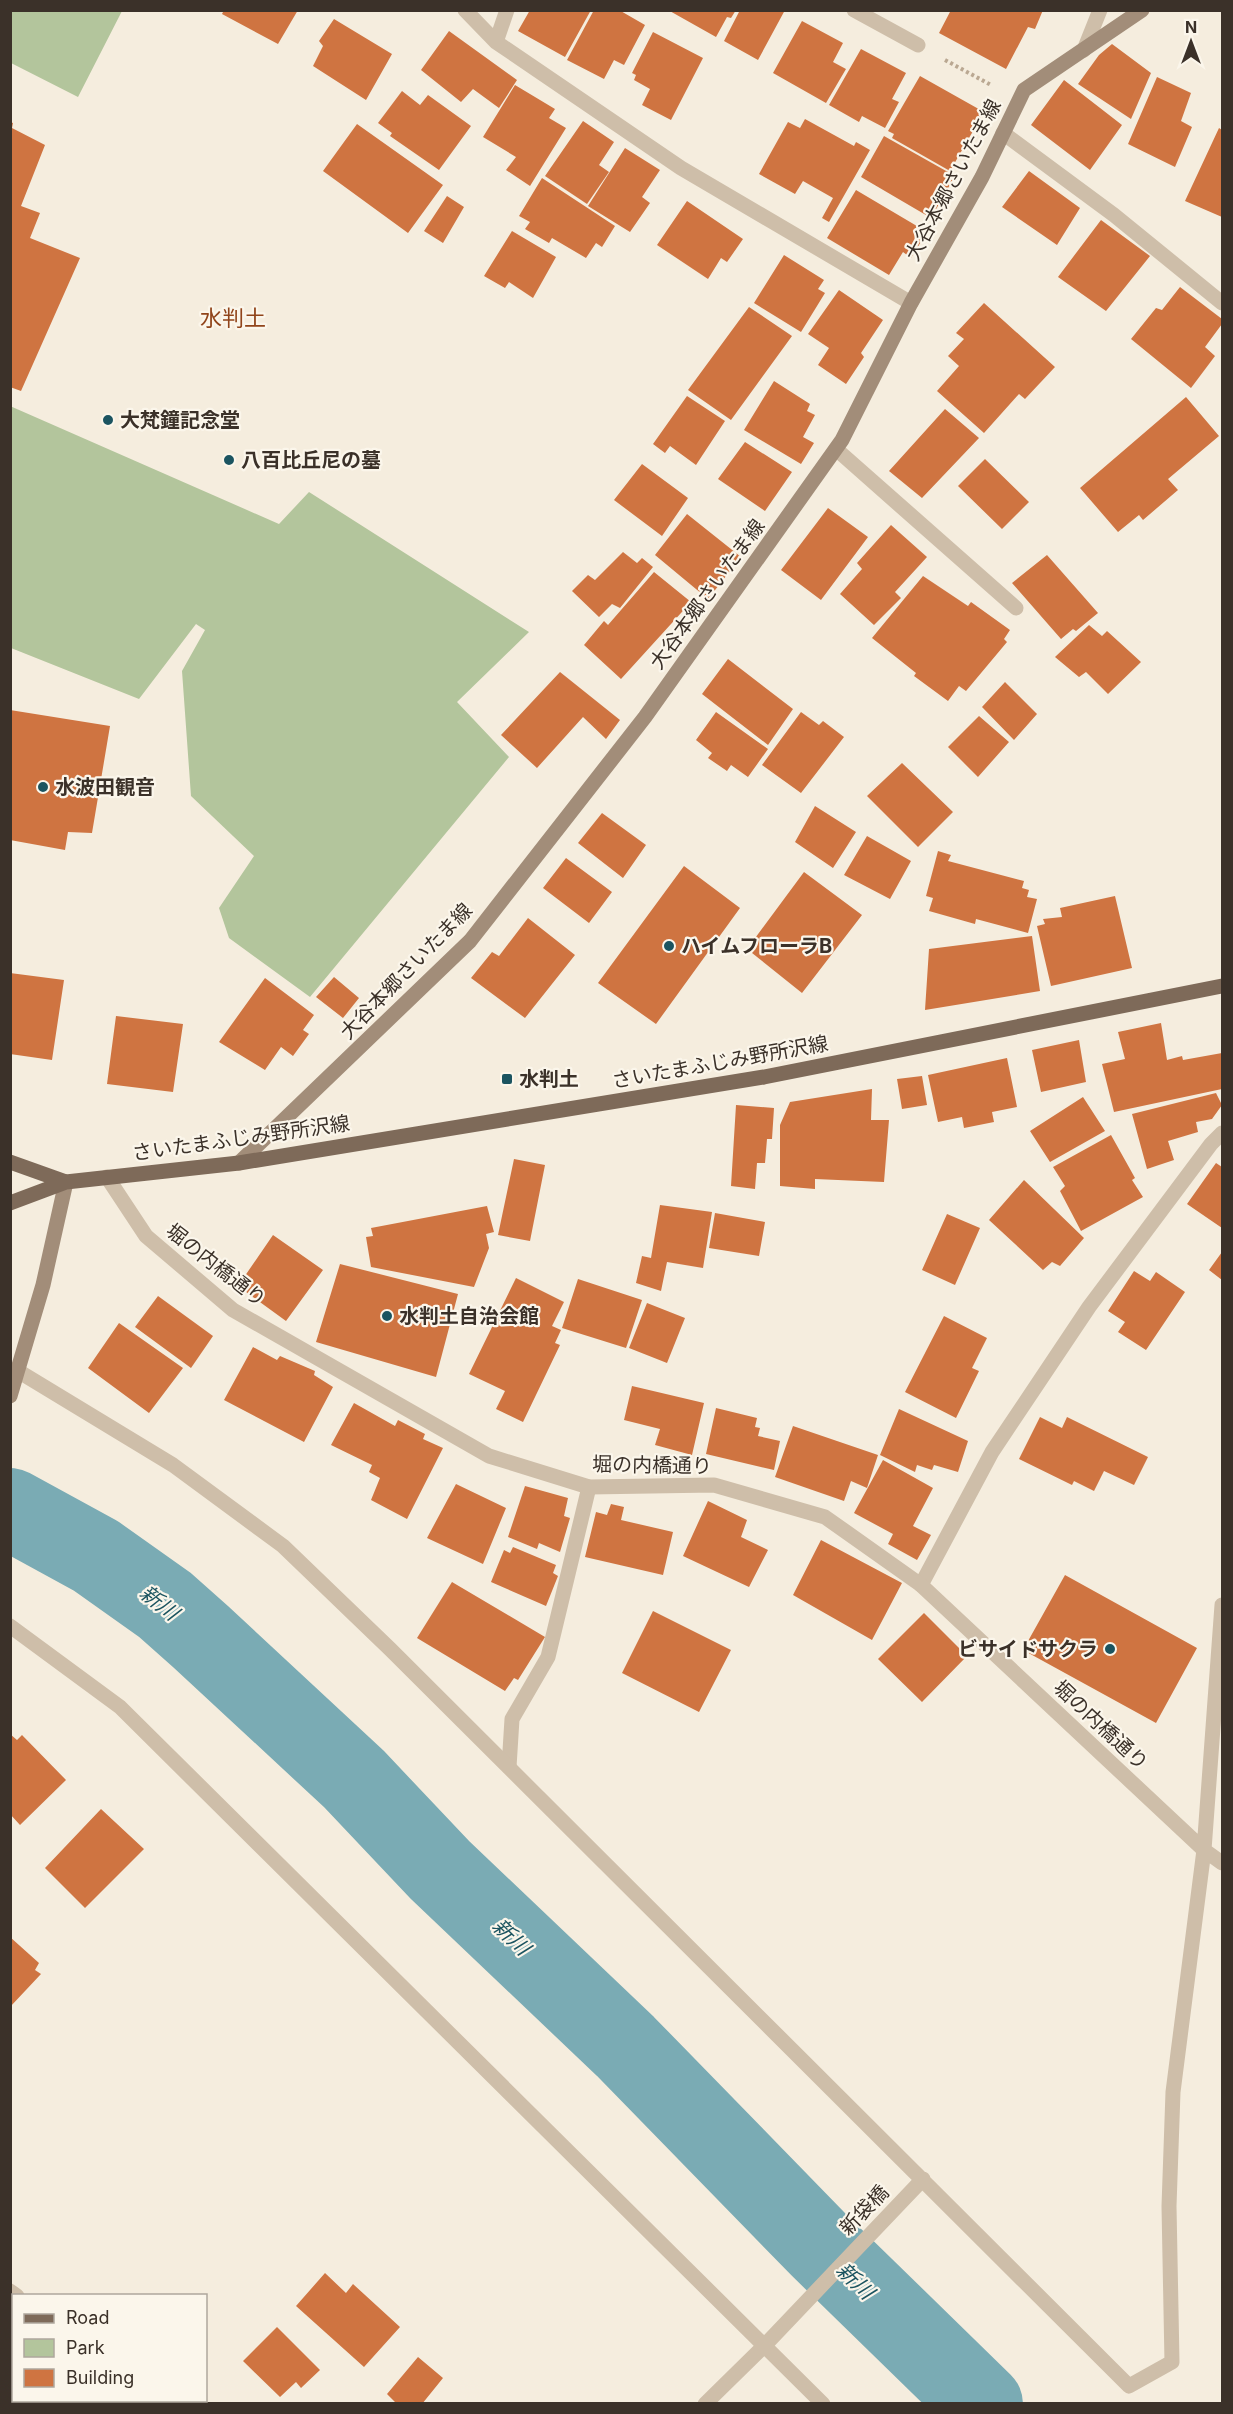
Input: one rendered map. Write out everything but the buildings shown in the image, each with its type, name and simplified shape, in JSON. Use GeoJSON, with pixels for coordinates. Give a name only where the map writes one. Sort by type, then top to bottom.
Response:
{"type":"FeatureCollection","features":[{"type":"Feature","properties":{"kind":"main road","name":"大谷本郷さいたま線"},"geometry":{"type":"LineString","coordinates":[[239,1163],[470,941],[652,708],[836,449],[911,303],[982,177],[1024,90],[1142,10]]}},
{"type":"Feature","properties":{"kind":"main road","name":"さいたまふじみ野所沢線"},"geometry":{"type":"LineString","coordinates":[[10,1203],[66,1182],[239,1163],[764,1077],[1222,986]]}},
{"type":"Feature","properties":{"kind":"main road"},"geometry":{"type":"LineString","coordinates":[[10,1162],[66,1182],[43,1285],[10,1396]]}},
{"type":"Feature","properties":{"kind":"street"},"geometry":{"type":"LineString","coordinates":[[465,10],[496,42],[681,168],[911,303]]}},
{"type":"Feature","properties":{"kind":"street"},"geometry":{"type":"LineString","coordinates":[[496,42],[507,10]]}},
{"type":"Feature","properties":{"kind":"street"},"geometry":{"type":"LineString","coordinates":[[854,10],[918,45]]}},
{"type":"Feature","properties":{"kind":"street"},"geometry":{"type":"LineString","coordinates":[[1084,50],[1100,10]]}},
{"type":"Feature","properties":{"kind":"street"},"geometry":{"type":"LineString","coordinates":[[1003,133],[1114,215],[1222,303]]}},
{"type":"Feature","properties":{"kind":"street"},"geometry":{"type":"LineString","coordinates":[[836,449],[1016,609]]}},
{"type":"Feature","properties":{"kind":"street"},"geometry":{"type":"LineString","coordinates":[[921,1585],[992,1452],[1089,1307],[1211,1144],[1222,1133]]}},
{"type":"Feature","properties":{"kind":"street","name":"堀の内橋通り"},"geometry":{"type":"LineString","coordinates":[[107,1177],[146,1236],[233,1310],[489,1456],[589,1487],[714,1485],[825,1517],[921,1585],[1204,1850],[1222,1863]]}},
{"type":"Feature","properties":{"kind":"street"},"geometry":{"type":"LineString","coordinates":[[18,1371],[173,1465],[283,1546],[1129,2386],[1172,2362],[1169,2206],[1173,2092],[1204,1850],[1222,1605]]}},
{"type":"Feature","properties":{"kind":"street"},"geometry":{"type":"LineString","coordinates":[[508,1767],[512,1719],[548,1657],[589,1487]]}},
{"type":"Feature","properties":{"kind":"street"},"geometry":{"type":"LineString","coordinates":[[10,1626],[120,1707],[770,2340],[823,2403]]}},
{"type":"Feature","properties":{"kind":"street","name":"新袋橋"},"geometry":{"type":"LineString","coordinates":[[705,2403],[770,2340],[923,2179]]}},
{"type":"Feature","properties":{"kind":"path"},"geometry":{"type":"LineString","coordinates":[[918,45],[1019,100]]}},
{"type":"Feature","properties":{"kind":"green space"},"geometry":{"type":"Polygon","coordinates":[[[10,11],[122,11],[78,97],[11,63],[10,11]]]}},
{"type":"Feature","properties":{"kind":"green space"},"geometry":{"type":"Polygon","coordinates":[[[10,406],[279,524],[309,492],[529,632],[457,702],[509,757],[310,997],[229,938],[219,908],[254,856],[191,796],[182,671],[205,630],[196,624],[139,699],[11,648],[10,406]]]}},
{"type":"Feature","properties":{"kind":"waterway","name":"新川"},"geometry":{"type":"LineString","coordinates":[[10,1509],[96,1556],[165,1605],[201,1637],[354,1779],[440,1870],[625,2046],[820,2246],[982,2404]]}},
{"type":"Feature","properties":{"kind":"place","name":"大梵鐘記念堂"},"geometry":{"type":"Point","coordinates":[108,420]}},
{"type":"Feature","properties":{"kind":"place","name":"八百比丘尼の墓"},"geometry":{"type":"Point","coordinates":[229,460]}},
{"type":"Feature","properties":{"kind":"place","name":"水波田観音"},"geometry":{"type":"Point","coordinates":[43,787]}},
{"type":"Feature","properties":{"kind":"place","name":"ハイムフローラB"},"geometry":{"type":"Point","coordinates":[669,946]}},
{"type":"Feature","properties":{"kind":"place","name":"水判土"},"geometry":{"type":"Point","coordinates":[507,1079]}},
{"type":"Feature","properties":{"kind":"place","name":"水判土自治会館"},"geometry":{"type":"Point","coordinates":[387,1316]}},
{"type":"Feature","properties":{"kind":"place","name":"ビサイドサクラ"},"geometry":{"type":"Point","coordinates":[1110,1649]}},
{"type":"Feature","properties":{"kind":"district","name":"水判土"},"geometry":{"type":"Point","coordinates":[233,318]}}]}
